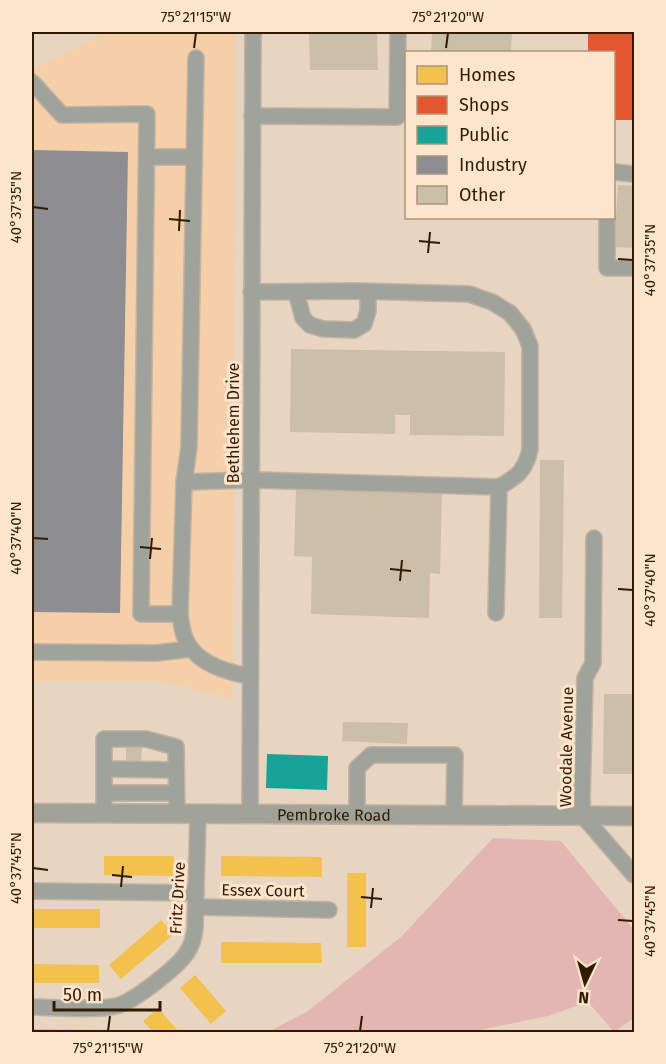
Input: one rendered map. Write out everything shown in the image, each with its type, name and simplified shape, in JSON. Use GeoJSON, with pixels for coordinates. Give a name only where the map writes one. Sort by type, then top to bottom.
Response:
{"type":"FeatureCollection","features":[{"type":"Feature","properties":{"kind":"main road","name":"Pembroke Road"},"geometry":{"type":"LineString","coordinates":[[32,813],[634,816]]}},
{"type":"Feature","properties":{"kind":"street","name":"Bethlehem Drive"},"geometry":{"type":"LineString","coordinates":[[250,814],[253,32]]}},
{"type":"Feature","properties":{"kind":"street"},"geometry":{"type":"LineString","coordinates":[[252,116],[397,117],[398,32]]}},
{"type":"Feature","properties":{"kind":"street"},"geometry":{"type":"LineString","coordinates":[[196,58],[189,447],[184,482],[180,614],[184,636],[190,649],[213,666],[249,676]]}},
{"type":"Feature","properties":{"kind":"street"},"geometry":{"type":"LineString","coordinates":[[32,82],[62,116],[147,114],[141,614],[180,614]]}},
{"type":"Feature","properties":{"kind":"street"},"geometry":{"type":"LineString","coordinates":[[147,157],[193,157]]}},
{"type":"Feature","properties":{"kind":"street"},"geometry":{"type":"LineString","coordinates":[[615,172],[634,174]]}},
{"type":"Feature","properties":{"kind":"street"},"geometry":{"type":"LineString","coordinates":[[607,219],[607,268],[634,268]]}},
{"type":"Feature","properties":{"kind":"street"},"geometry":{"type":"LineString","coordinates":[[184,482],[250,480],[499,487],[514,478],[527,463],[530,449],[530,346],[523,329],[510,313],[492,302],[469,294],[251,292]]}},
{"type":"Feature","properties":{"kind":"street"},"geometry":{"type":"LineString","coordinates":[[296,292],[303,318],[310,325],[323,329],[354,330],[364,324],[368,311],[368,292]]}},
{"type":"Feature","properties":{"kind":"street"},"geometry":{"type":"LineString","coordinates":[[496,613],[499,487]]}},
{"type":"Feature","properties":{"kind":"street","name":"Woodale Avenue"},"geometry":{"type":"LineString","coordinates":[[583,816],[585,678],[593,663],[594,538]]}},
{"type":"Feature","properties":{"kind":"street"},"geometry":{"type":"LineString","coordinates":[[32,652],[156,653],[190,649]]}},
{"type":"Feature","properties":{"kind":"street"},"geometry":{"type":"LineString","coordinates":[[104,813],[104,739],[146,739],[176,747],[177,813]]}},
{"type":"Feature","properties":{"kind":"street"},"geometry":{"type":"LineString","coordinates":[[357,815],[357,768],[371,755],[455,755],[454,815]]}},
{"type":"Feature","properties":{"kind":"street"},"geometry":{"type":"LineString","coordinates":[[104,770],[176,770]]}},
{"type":"Feature","properties":{"kind":"street"},"geometry":{"type":"LineString","coordinates":[[104,793],[176,794]]}},
{"type":"Feature","properties":{"kind":"street","name":"Fritz Drive"},"geometry":{"type":"LineString","coordinates":[[32,1007],[119,1006],[132,1000],[187,953],[194,937],[198,814]]}},
{"type":"Feature","properties":{"kind":"street"},"geometry":{"type":"LineString","coordinates":[[583,816],[634,874]]}},
{"type":"Feature","properties":{"kind":"street","name":"Essex Court"},"geometry":{"type":"LineString","coordinates":[[32,891],[329,910]]}},
{"type":"Feature","properties":{"kind":"shaded area"},"geometry":{"type":"Polygon","coordinates":[[[107,32],[235,32],[233,699],[160,681],[32,681],[32,69],[107,32]]]}},
{"type":"Feature","properties":{"kind":"shaded area"},"geometry":{"type":"Polygon","coordinates":[[[493,838],[561,841],[634,930],[634,1018],[614,1032],[588,1002],[548,1016],[470,1032],[268,1032],[308,1011],[402,936],[493,838]]]}},
{"type":"Feature","properties":{"kind":"building: Homes"},"geometry":{"type":"Polygon","coordinates":[[[104,856],[174,856],[174,876],[104,875],[104,856]]]}},
{"type":"Feature","properties":{"kind":"building: Homes"},"geometry":{"type":"Polygon","coordinates":[[[221,856],[322,857],[322,877],[221,876],[221,856]]]}},
{"type":"Feature","properties":{"kind":"building: Homes"},"geometry":{"type":"Polygon","coordinates":[[[347,873],[366,873],[366,947],[347,947],[347,873]]]}},
{"type":"Feature","properties":{"kind":"building: Homes"},"geometry":{"type":"Polygon","coordinates":[[[32,909],[100,909],[100,928],[32,928],[32,909]]]}},
{"type":"Feature","properties":{"kind":"building: Homes"},"geometry":{"type":"Polygon","coordinates":[[[161,920],[174,934],[121,979],[109,965],[161,920]]]}},
{"type":"Feature","properties":{"kind":"building: Homes"},"geometry":{"type":"Polygon","coordinates":[[[221,942],[321,943],[322,963],[221,963],[221,942]]]}},
{"type":"Feature","properties":{"kind":"building: Homes"},"geometry":{"type":"Polygon","coordinates":[[[32,964],[99,965],[99,983],[32,983],[32,964]]]}},
{"type":"Feature","properties":{"kind":"building: Homes"},"geometry":{"type":"Polygon","coordinates":[[[195,975],[226,1011],[211,1024],[180,988],[195,975]]]}},
{"type":"Feature","properties":{"kind":"building: Homes"},"geometry":{"type":"Polygon","coordinates":[[[158,1008],[179,1032],[153,1032],[143,1021],[158,1008]]]}},
{"type":"Feature","properties":{"kind":"building: Homes"},"geometry":{"type":"Polygon","coordinates":[[[32,1029],[123,1030],[123,1032],[32,1032],[32,1029]]]}},
{"type":"Feature","properties":{"kind":"building: Shops"},"geometry":{"type":"Polygon","coordinates":[[[588,32],[634,32],[634,120],[615,120],[615,51],[588,51],[588,32]]]}},
{"type":"Feature","properties":{"kind":"building: Public"},"geometry":{"type":"Polygon","coordinates":[[[267,754],[328,756],[327,790],[266,788],[267,754]]]}},
{"type":"Feature","properties":{"kind":"building: Industry"},"geometry":{"type":"Polygon","coordinates":[[[32,150],[128,152],[120,613],[32,612],[32,150]]]}},
{"type":"Feature","properties":{"kind":"building: Other"},"geometry":{"type":"Polygon","coordinates":[[[309,32],[377,32],[378,70],[310,70],[309,32]]]}},
{"type":"Feature","properties":{"kind":"building: Other"},"geometry":{"type":"Polygon","coordinates":[[[432,32],[512,33],[511,51],[431,51],[432,32]]]}},
{"type":"Feature","properties":{"kind":"building: Other"},"geometry":{"type":"Polygon","coordinates":[[[618,185],[634,186],[634,248],[614,247],[618,185]]]}},
{"type":"Feature","properties":{"kind":"building: Other"},"geometry":{"type":"Polygon","coordinates":[[[291,349],[505,352],[504,436],[410,435],[410,415],[395,415],[395,434],[290,432],[291,349]]]}},
{"type":"Feature","properties":{"kind":"building: Other"},"geometry":{"type":"Polygon","coordinates":[[[540,460],[564,460],[562,618],[539,618],[540,460]]]}},
{"type":"Feature","properties":{"kind":"building: Other"},"geometry":{"type":"Polygon","coordinates":[[[296,489],[442,493],[440,574],[430,573],[429,618],[311,614],[312,557],[294,556],[296,489]]]}},
{"type":"Feature","properties":{"kind":"building: Other"},"geometry":{"type":"Polygon","coordinates":[[[604,694],[634,694],[634,774],[603,774],[604,694]]]}},
{"type":"Feature","properties":{"kind":"building: Other"},"geometry":{"type":"Polygon","coordinates":[[[343,722],[408,723],[407,744],[342,741],[343,722]]]}},
{"type":"Feature","properties":{"kind":"building: Other"},"geometry":{"type":"Polygon","coordinates":[[[126,747],[142,747],[141,763],[126,763],[126,747]]]}}]}
